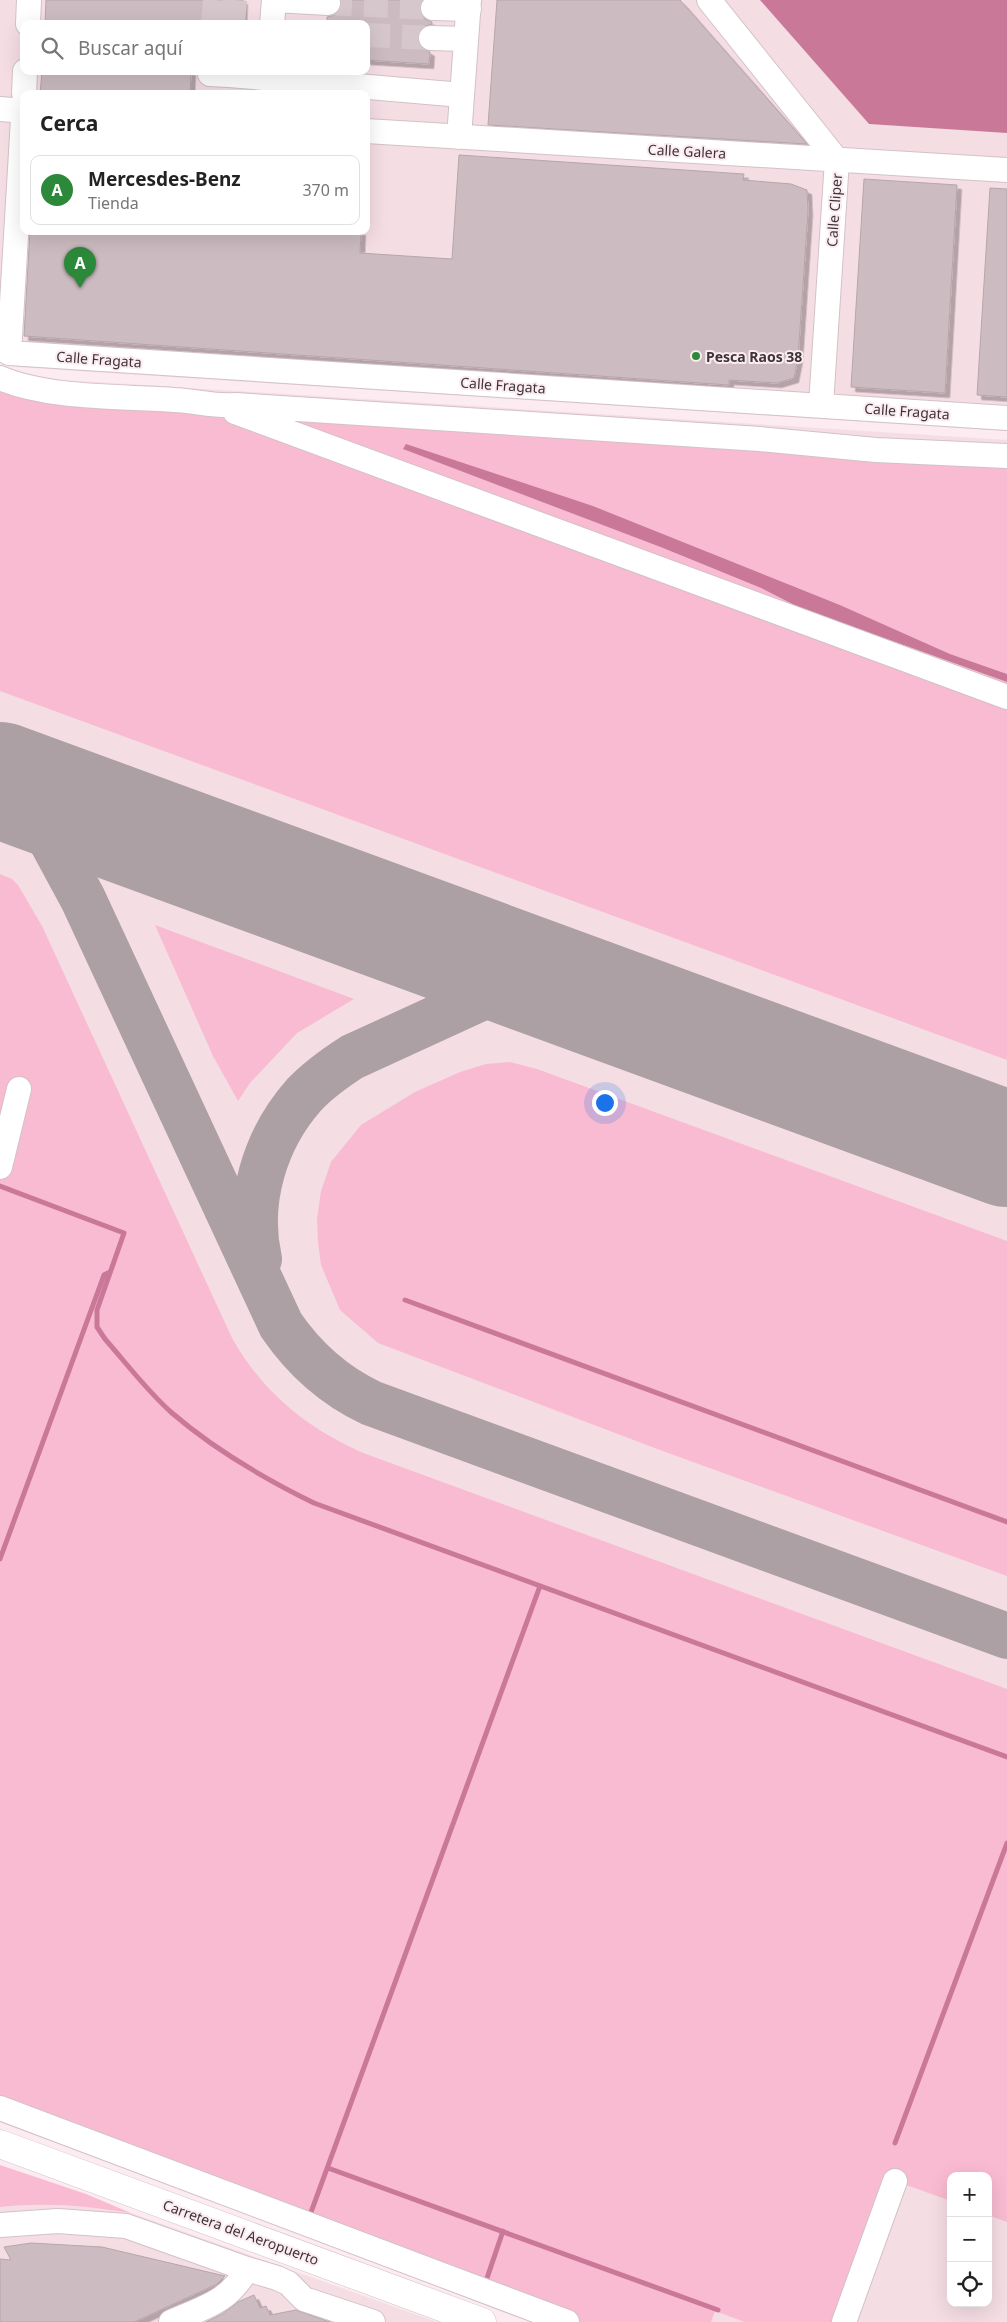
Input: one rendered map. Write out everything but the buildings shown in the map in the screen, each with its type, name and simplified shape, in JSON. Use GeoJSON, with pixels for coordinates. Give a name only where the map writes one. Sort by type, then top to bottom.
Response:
{"type":"FeatureCollection","features":[{"type":"Feature","properties":{"kind":"highway","name":"Carretera del Aeropuerto"},"geometry":{"type":"LineString","coordinates":[[0,2144],[482,2322]]}},
{"type":"Feature","properties":{"kind":"street"},"geometry":{"type":"LineString","coordinates":[[28,20],[29,0]]}},
{"type":"Feature","properties":{"kind":"street"},"geometry":{"type":"LineString","coordinates":[[272,20],[274,0],[328,3]]}},
{"type":"Feature","properties":{"kind":"street","name":"Calle Cliper"},"geometry":{"type":"LineString","coordinates":[[709,0],[837,160],[821,406]]}},
{"type":"Feature","properties":{"kind":"street"},"geometry":{"type":"LineString","coordinates":[[433,8],[469,5],[459,137]]}},
{"type":"Feature","properties":{"kind":"street"},"geometry":{"type":"LineString","coordinates":[[431,38],[466,39]]}},
{"type":"Feature","properties":{"kind":"street"},"geometry":{"type":"LineString","coordinates":[[24,90],[25,75]]}},
{"type":"Feature","properties":{"kind":"street"},"geometry":{"type":"LineString","coordinates":[[268,75],[462,95]]}},
{"type":"Feature","properties":{"kind":"street"},"geometry":{"type":"LineString","coordinates":[[0,109],[20,111]]}},
{"type":"Feature","properties":{"kind":"street","name":"Calle Galera"},"geometry":{"type":"LineString","coordinates":[[370,131],[1007,170]]}},
{"type":"Feature","properties":{"kind":"street"},"geometry":{"type":"LineString","coordinates":[[4,351],[20,159]]}},
{"type":"Feature","properties":{"kind":"street","name":"Calle Fragata"},"geometry":{"type":"LineString","coordinates":[[4,351],[1007,418]]}},
{"type":"Feature","properties":{"kind":"street"},"geometry":{"type":"LineString","coordinates":[[0,378],[38,389],[178,400],[219,407],[1007,697]]}},
{"type":"Feature","properties":{"kind":"street"},"geometry":{"type":"LineString","coordinates":[[219,407],[245,405],[760,439],[876,450],[1007,456]]}},
{"type":"Feature","properties":{"kind":"street"},"geometry":{"type":"LineString","coordinates":[[0,1167],[19,1089]]}},
{"type":"Feature","properties":{"kind":"street"},"geometry":{"type":"LineString","coordinates":[[0,2108],[567,2322]]}},
{"type":"Feature","properties":{"kind":"street"},"geometry":{"type":"LineString","coordinates":[[844,2322],[895,2181]]}},
{"type":"Feature","properties":{"kind":"street"},"geometry":{"type":"LineString","coordinates":[[0,2225],[58,2221],[126,2226],[288,2282],[304,2299],[373,2322]]}},
{"type":"Feature","properties":{"kind":"street"},"geometry":{"type":"LineString","coordinates":[[171,2322],[225,2298],[239,2283],[247,2269]]}},
{"type":"Feature","properties":{"kind":"shaded area"},"geometry":{"type":"Polygon","coordinates":[[[0,0],[760,0],[869,124],[1007,132],[1007,431],[17,367],[0,361],[0,0]]]}},
{"type":"Feature","properties":{"kind":"shaded area"},"geometry":{"type":"Polygon","coordinates":[[[760,0],[1007,0],[1007,133],[869,124],[760,0]]]}},
{"type":"Feature","properties":{"kind":"shaded area"},"geometry":{"type":"Polygon","coordinates":[[[0,371],[18,377],[1007,440],[1007,2322],[559,2322],[0,2112],[0,371]]]}},
{"type":"Feature","properties":{"kind":"shaded area"},"geometry":{"type":"Polygon","coordinates":[[[0,388],[197,409],[1007,705],[1007,1060],[0,691],[0,388]]]}},
{"type":"Feature","properties":{"kind":"shaded area"},"geometry":{"type":"Polygon","coordinates":[[[251,413],[1007,459],[1007,674],[950,654],[840,605],[593,506],[404,449],[663,548],[761,588],[800,608],[1007,682],[1007,692],[251,413]]]}},
{"type":"Feature","properties":{"kind":"shaded area"},"geometry":{"type":"Polygon","coordinates":[[[406,444],[593,506],[840,605],[950,654],[1007,674],[1007,682],[800,608],[761,588],[663,548],[403,449],[406,444]]]}},
{"type":"Feature","properties":{"kind":"shaded area"},"geometry":{"type":"Polygon","coordinates":[[[0,874],[12,879],[18,885],[42,926],[232,1338],[258,1376],[289,1408],[325,1433],[366,1454],[1007,1689],[1007,2222],[992,2216],[992,2172],[947,2172],[947,2200],[895,2181],[837,2322],[745,2322],[715,2311],[711,2322],[580,2322],[0,2104],[0,874]]]}},
{"type":"Feature","properties":{"kind":"shaded area"},"geometry":{"type":"Polygon","coordinates":[[[155,925],[354,999],[297,1033],[250,1083],[238,1101],[213,1056],[155,925]]]}},
{"type":"Feature","properties":{"kind":"shaded area"},"geometry":{"type":"Polygon","coordinates":[[[510,1062],[537,1069],[1007,1241],[1007,1576],[660,1450],[378,1343],[340,1310],[321,1265],[318,1242],[317,1219],[321,1191],[331,1162],[361,1125],[415,1092],[460,1072],[486,1064],[510,1062]]]}},
{"type":"Feature","properties":{"kind":"shaded area"},"geometry":{"type":"Polygon","coordinates":[[[0,2165],[86,2194],[131,2213],[66,2206],[0,2207],[0,2165]]]}},
{"type":"Feature","properties":{"kind":"shaded area"},"geometry":{"type":"Polygon","coordinates":[[[28,2204],[85,2206],[131,2213],[437,2322],[0,2322],[0,2207],[28,2204]]]}},
{"type":"Feature","properties":{"kind":"waterway"},"geometry":{"type":"LineString","coordinates":[[0,1186],[124,1233],[97,1310],[97,1327],[137,1377],[172,1413],[222,1451],[276,1484],[314,1503],[1007,1757]]}},
{"type":"Feature","properties":{"kind":"waterway"},"geometry":{"type":"LineString","coordinates":[[0,1559],[104,1275],[110,1272]]}},
{"type":"Feature","properties":{"kind":"waterway"},"geometry":{"type":"LineString","coordinates":[[405,1300],[1007,1522]]}},
{"type":"Feature","properties":{"kind":"waterway"},"geometry":{"type":"LineString","coordinates":[[310,2215],[540,1586]]}},
{"type":"Feature","properties":{"kind":"waterway"},"geometry":{"type":"LineString","coordinates":[[895,2143],[1007,1843]]}},
{"type":"Feature","properties":{"kind":"waterway"},"geometry":{"type":"LineString","coordinates":[[328,2168],[718,2310]]}},
{"type":"Feature","properties":{"kind":"waterway"},"geometry":{"type":"LineString","coordinates":[[486,2281],[503,2231]]}},
{"type":"Feature","properties":{"kind":"taxiway"},"geometry":{"type":"LineString","coordinates":[[23,788],[83,899],[281,1325],[310,1360],[332,1380],[371,1403],[1007,1636]]}},
{"type":"Feature","properties":{"kind":"taxiway"},"geometry":{"type":"LineString","coordinates":[[259,1259],[255,1215],[257,1193],[262,1172],[269,1151],[279,1131],[290,1112],[304,1095],[327,1074],[352,1057],[531,975]]}},
{"type":"Feature","properties":{"kind":"runway"},"geometry":{"type":"LineString","coordinates":[[0,780],[1007,1149]]}},
{"type":"Feature","properties":{"kind":"tunnel"},"geometry":{"type":"LineString","coordinates":[[213,20],[215,0]]}},
{"type":"Feature","properties":{"kind":"tunnel"},"geometry":{"type":"LineString","coordinates":[[233,20],[235,0]]}},
{"type":"Feature","properties":{"kind":"tunnel"},"geometry":{"type":"LineString","coordinates":[[328,3],[433,8]]}},
{"type":"Feature","properties":{"kind":"tunnel"},"geometry":{"type":"LineString","coordinates":[[370,35],[431,38]]}},
{"type":"Feature","properties":{"kind":"place","name":"Mercesdes-Benz"},"geometry":{"type":"Point","coordinates":[80,288]}},
{"type":"Feature","properties":{"kind":"place","name":"Pesca Raos 38"},"geometry":{"type":"Point","coordinates":[696,356]}}]}
